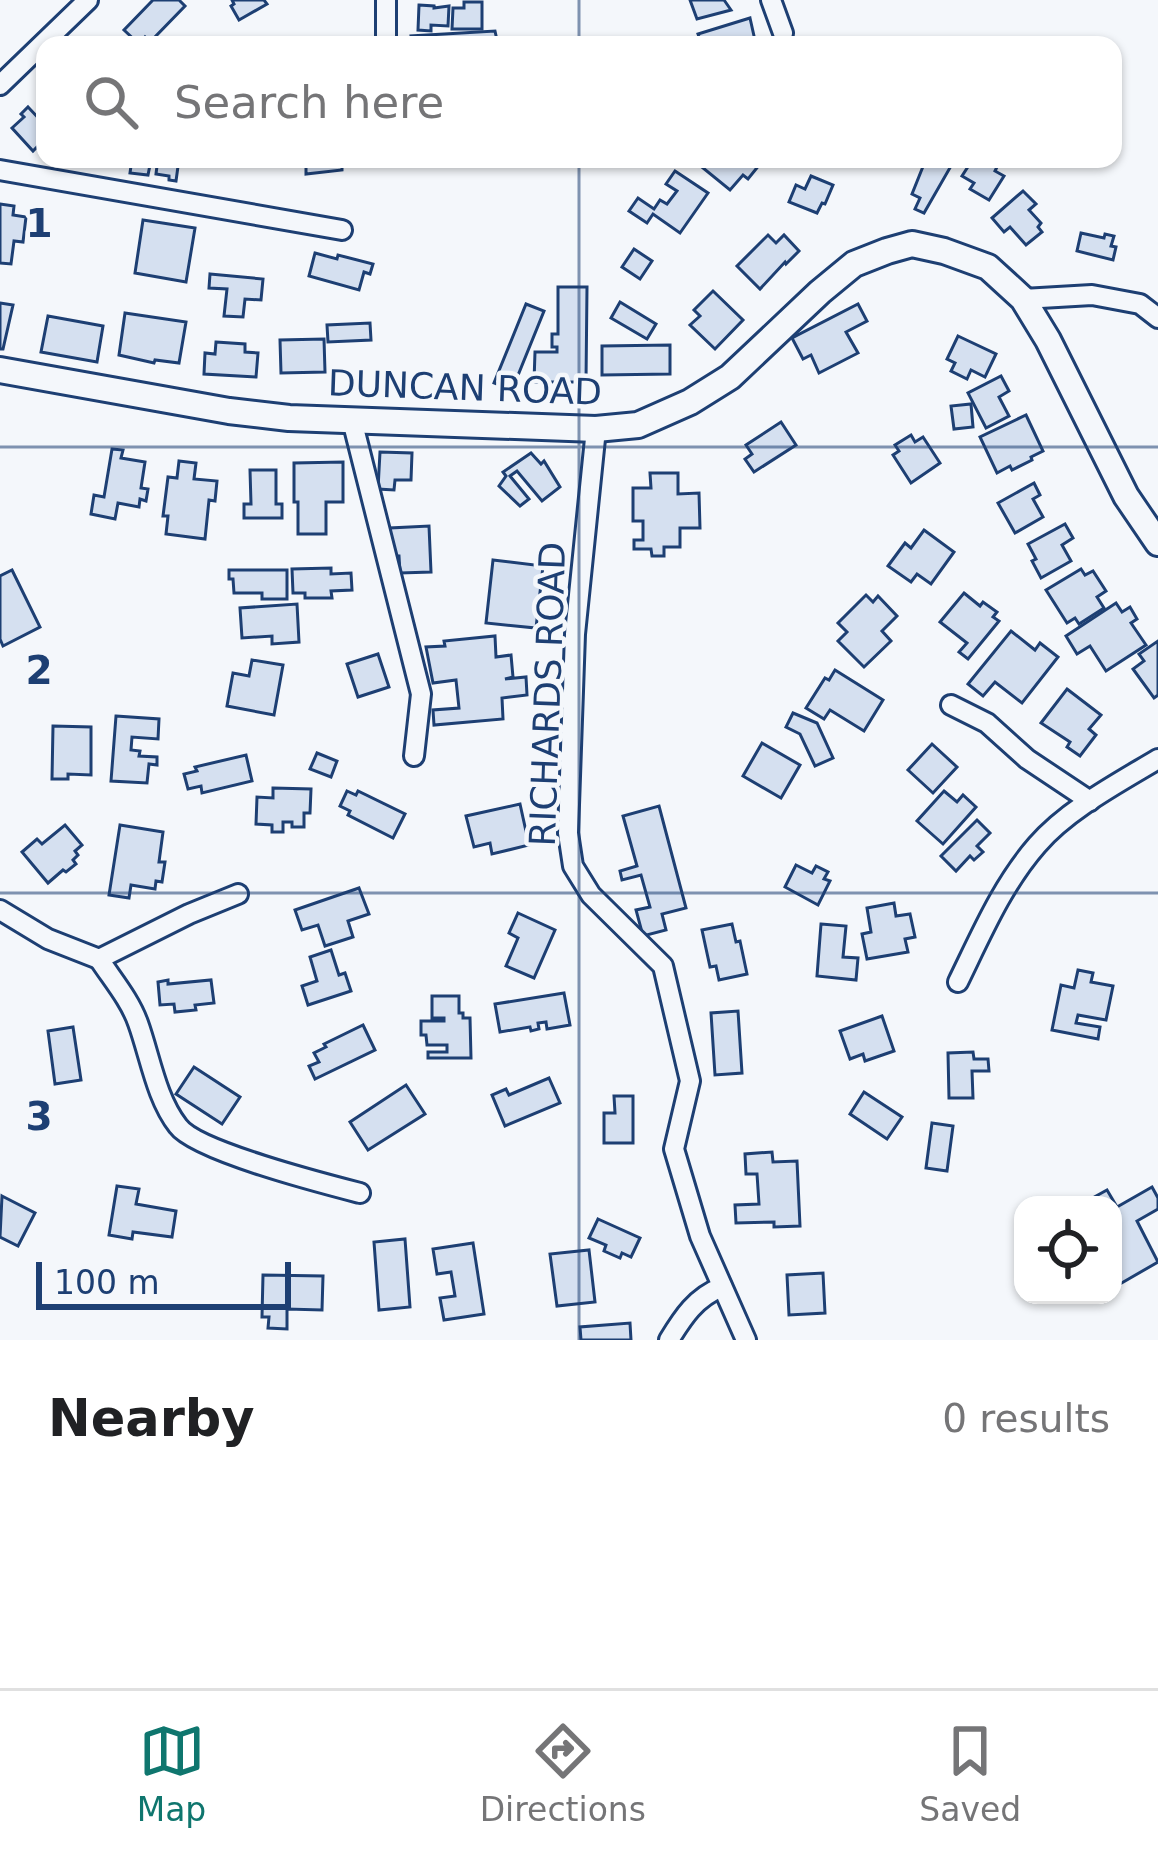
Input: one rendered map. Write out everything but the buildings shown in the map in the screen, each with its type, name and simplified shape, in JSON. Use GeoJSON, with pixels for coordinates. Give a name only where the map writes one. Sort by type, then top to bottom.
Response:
{"type":"FeatureCollection","features":[{"type":"Feature","properties":{"kind":"main road","name":"DUNCAN ROAD"},"geometry":{"type":"LineString","coordinates":[[0,370],[229,411],[352,421],[596,430],[638,425],[691,402],[730,377],[854,265],[912,244],[988,267],[1023,299]]}},
{"type":"Feature","properties":{"kind":"main road"},"geometry":{"type":"LineString","coordinates":[[1023,299],[1126,496],[1158,543]]}},
{"type":"Feature","properties":{"kind":"street"},"geometry":{"type":"LineString","coordinates":[[51,36],[88,0]]}},
{"type":"Feature","properties":{"kind":"street"},"geometry":{"type":"LineString","coordinates":[[386,0],[386,36]]}},
{"type":"Feature","properties":{"kind":"street"},"geometry":{"type":"LineString","coordinates":[[771,0],[783,33]]}},
{"type":"Feature","properties":{"kind":"street"},"geometry":{"type":"LineString","coordinates":[[0,85],[36,50]]}},
{"type":"Feature","properties":{"kind":"street"},"geometry":{"type":"LineString","coordinates":[[0,170],[342,230]]}},
{"type":"Feature","properties":{"kind":"street"},"geometry":{"type":"LineString","coordinates":[[1023,299],[1092,295],[1140,304],[1158,318]]}},
{"type":"Feature","properties":{"kind":"street"},"geometry":{"type":"LineString","coordinates":[[352,421],[421,694],[414,755]]}},
{"type":"Feature","properties":{"kind":"street","name":"RICHARDS ROAD"},"geometry":{"type":"LineString","coordinates":[[596,430],[575,634],[568,833],[573,866],[591,895],[663,966],[691,1081],[674,1149],[700,1237],[746,1340]]}},
{"type":"Feature","properties":{"kind":"street"},"geometry":{"type":"LineString","coordinates":[[951,705],[987,723],[1027,759],[1090,801]]}},
{"type":"Feature","properties":{"kind":"street"},"geometry":{"type":"LineString","coordinates":[[958,982],[1006,886],[1039,842],[1090,801],[1158,759]]}},
{"type":"Feature","properties":{"kind":"street"},"geometry":{"type":"LineString","coordinates":[[99,959],[238,894]]}},
{"type":"Feature","properties":{"kind":"street"},"geometry":{"type":"LineString","coordinates":[[0,910],[48,939],[99,959],[136,1017],[164,1099],[177,1126],[189,1138],[284,1173],[360,1193]]}},
{"type":"Feature","properties":{"kind":"street"},"geometry":{"type":"LineString","coordinates":[[669,1340],[700,1299],[722,1287]]}}]}
